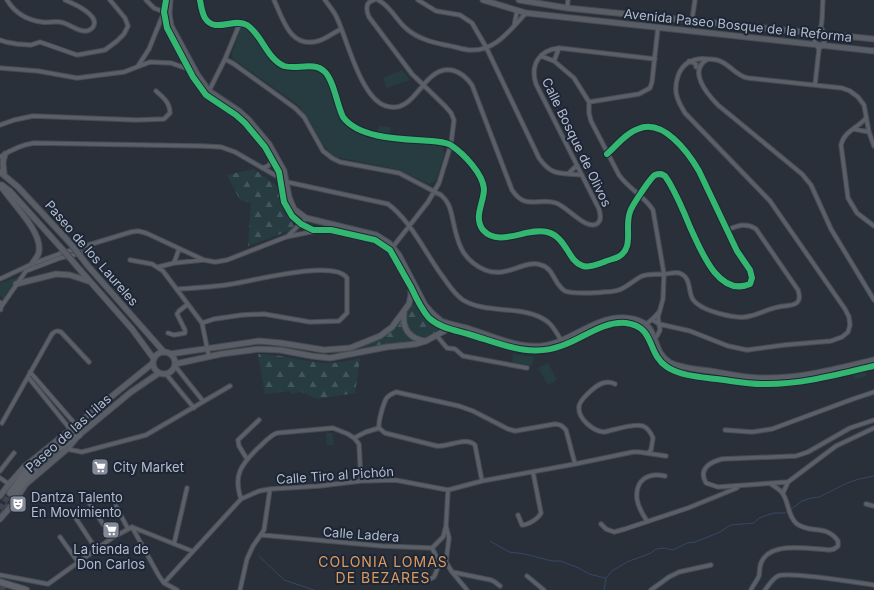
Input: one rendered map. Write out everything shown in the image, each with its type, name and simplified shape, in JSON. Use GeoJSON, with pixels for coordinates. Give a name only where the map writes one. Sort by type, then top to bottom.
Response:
{"type":"FeatureCollection","features":[{"type":"Feature","properties":{"kind":"main road"},"geometry":{"type":"LineString","coordinates":[[73,427],[71,432],[24,474],[13,493],[32,473],[63,446],[79,435]]}},
{"type":"Feature","properties":{"kind":"main road"},"geometry":{"type":"LineString","coordinates":[[0,582],[26,590]]}},
{"type":"Feature","properties":{"kind":"street"},"geometry":{"type":"LineString","coordinates":[[7,0],[11,8],[23,16],[42,22],[60,22],[71,25],[79,30],[86,31],[93,28],[94,20],[91,16],[76,4],[65,0]]}},
{"type":"Feature","properties":{"kind":"street"},"geometry":{"type":"LineString","coordinates":[[0,40],[17,44],[31,44],[40,42],[77,55],[105,50],[124,34],[128,26],[125,18],[110,0]]}},
{"type":"Feature","properties":{"kind":"street"},"geometry":{"type":"LineString","coordinates":[[146,0],[154,8],[164,12],[170,30],[189,70],[206,95],[236,115],[245,123],[273,160],[281,180],[283,198],[292,216],[301,224],[316,231]]}},
{"type":"Feature","properties":{"kind":"street"},"geometry":{"type":"LineString","coordinates":[[138,66],[149,49],[164,12],[166,0]]}},
{"type":"Feature","properties":{"kind":"street"},"geometry":{"type":"LineString","coordinates":[[170,0],[170,30],[209,91],[239,111],[260,132],[280,162],[287,182],[288,197],[292,206],[297,212],[308,219],[376,235],[392,248],[419,298],[421,308],[436,324],[503,346],[542,351],[597,329],[612,324],[626,323],[637,326],[652,338],[656,355],[663,364],[669,368],[684,374],[703,378],[755,384],[816,380],[874,366]]}},
{"type":"Feature","properties":{"kind":"street"},"geometry":{"type":"LineString","coordinates":[[200,0],[205,17],[212,24],[219,26],[240,23],[250,28],[273,58],[281,64],[288,67],[316,67],[323,70],[329,78],[344,117],[347,122],[356,128],[375,135],[451,144],[473,167],[482,182],[483,195],[479,220],[482,228],[488,234],[494,237],[502,237],[536,231],[553,233],[559,238],[578,263],[583,266],[596,265],[618,256],[627,248],[628,221],[630,212],[654,175],[661,174],[665,176],[674,191],[710,265],[722,280],[729,284],[743,287],[750,284],[752,278],[750,270],[737,251],[691,158],[681,146],[665,132],[656,128],[647,127],[638,128],[607,154]]}},
{"type":"Feature","properties":{"kind":"street"},"geometry":{"type":"LineString","coordinates":[[274,0],[288,30],[300,40],[312,42],[319,41],[341,29]]}},
{"type":"Feature","properties":{"kind":"street","name":"Calle Bosque de Olivos"},"geometry":{"type":"LineString","coordinates":[[324,0],[336,16],[362,82],[376,102],[394,108],[404,105],[410,101],[432,76],[441,71],[450,70],[460,72],[472,85],[512,190],[517,197],[528,203],[551,202],[558,204],[585,223],[591,226],[596,225],[600,221],[601,215],[599,209],[536,84],[534,68],[541,56]]}},
{"type":"Feature","properties":{"kind":"street"},"geometry":{"type":"LineString","coordinates":[[374,0],[367,5],[369,17],[412,74],[451,113],[454,120],[451,144],[439,183],[428,202],[392,248]]}},
{"type":"Feature","properties":{"kind":"street"},"geometry":{"type":"LineString","coordinates":[[378,0],[388,7],[405,28],[420,38],[469,50],[486,47],[498,42],[526,13]]}},
{"type":"Feature","properties":{"kind":"street"},"geometry":{"type":"LineString","coordinates":[[418,0],[436,10],[460,15],[472,23],[486,47],[539,158],[550,170],[558,174],[569,173],[582,175]]}},
{"type":"Feature","properties":{"kind":"street","name":"Avenida Paseo Bosque de la Reforma"},"geometry":{"type":"LineString","coordinates":[[483,0],[526,13],[874,51]]}},
{"type":"Feature","properties":{"kind":"street","name":"Avenida Paseo Bosque de la Reforma"},"geometry":{"type":"LineString","coordinates":[[519,0],[567,8],[874,39]]}},
{"type":"Feature","properties":{"kind":"street"},"geometry":{"type":"LineString","coordinates":[[567,8],[568,0]]}},
{"type":"Feature","properties":{"kind":"street"},"geometry":{"type":"LineString","coordinates":[[692,20],[694,0]]}},
{"type":"Feature","properties":{"kind":"street"},"geometry":{"type":"LineString","coordinates":[[819,46],[815,41],[816,32],[820,27],[823,0]]}},
{"type":"Feature","properties":{"kind":"street"},"geometry":{"type":"LineString","coordinates":[[513,27],[517,11]]}},
{"type":"Feature","properties":{"kind":"street"},"geometry":{"type":"LineString","coordinates":[[209,91],[225,59],[240,23]]}},
{"type":"Feature","properties":{"kind":"street"},"geometry":{"type":"LineString","coordinates":[[589,102],[639,94],[650,88],[652,82],[658,27]]}},
{"type":"Feature","properties":{"kind":"street"},"geometry":{"type":"LineString","coordinates":[[815,85],[819,46],[825,38],[825,33],[820,27]]}},
{"type":"Feature","properties":{"kind":"street"},"geometry":{"type":"LineString","coordinates":[[655,59],[559,48],[546,51],[541,56],[554,61],[574,78],[589,102],[591,121],[607,154],[624,183],[649,203],[655,216],[664,274],[663,294],[658,317],[660,330]]}},
{"type":"Feature","properties":{"kind":"street","name":"Calle Bosque de Olivos"},"geometry":{"type":"LineString","coordinates":[[554,61],[559,48]]}},
{"type":"Feature","properties":{"kind":"street"},"geometry":{"type":"LineString","coordinates":[[654,320],[659,324],[670,328],[690,331],[728,346],[747,350],[831,341],[842,337],[848,332],[850,325],[849,317],[844,308],[770,201],[685,113],[678,102],[676,94],[677,81],[682,67],[689,61],[699,58],[716,59],[745,78],[842,88],[854,94],[862,103],[874,146]]}},
{"type":"Feature","properties":{"kind":"street"},"geometry":{"type":"LineString","coordinates":[[225,59],[295,108],[307,123],[320,147],[332,158],[340,162],[399,173],[446,199],[461,249],[466,257],[486,270],[497,272],[509,271],[533,264],[541,265],[548,268],[559,285],[565,291],[573,292],[604,292],[616,290],[624,288],[640,277],[648,274],[664,274],[673,272],[680,273],[688,282],[691,295],[696,304],[709,310],[742,317],[750,316],[774,307],[791,306],[796,304],[799,301],[800,296],[798,290],[756,229],[751,226],[744,225],[727,230]]}},
{"type":"Feature","properties":{"kind":"street"},"geometry":{"type":"LineString","coordinates":[[709,59],[701,64],[698,70],[699,78],[706,91],[718,105],[802,174],[808,181],[831,229],[874,300]]}},
{"type":"Feature","properties":{"kind":"street"},"geometry":{"type":"LineString","coordinates":[[0,68],[38,71],[77,78],[124,72],[150,62],[163,61],[189,70]]}},
{"type":"Feature","properties":{"kind":"street"},"geometry":{"type":"LineString","coordinates":[[689,61],[696,64],[696,66]]}},
{"type":"Feature","properties":{"kind":"street"},"geometry":{"type":"LineString","coordinates":[[0,125],[33,116],[137,120],[164,119],[170,113],[170,107],[168,102],[156,91]]}},
{"type":"Feature","properties":{"kind":"street"},"geometry":{"type":"LineString","coordinates":[[866,118],[861,124],[845,135],[841,144],[846,194],[857,213],[874,226]]}},
{"type":"Feature","properties":{"kind":"street"},"geometry":{"type":"LineString","coordinates":[[854,129],[869,132]]}},
{"type":"Feature","properties":{"kind":"street"},"geometry":{"type":"LineString","coordinates":[[0,157],[23,144],[34,143],[221,147],[236,152],[281,180],[388,204],[395,209],[409,226],[455,294],[472,304],[526,313],[542,319],[554,328],[563,343]]}},
{"type":"Feature","properties":{"kind":"street"},"geometry":{"type":"LineString","coordinates":[[2,173],[5,154]]}},
{"type":"Feature","properties":{"kind":"street"},"geometry":{"type":"LineString","coordinates":[[262,168],[268,166],[273,160]]}},
{"type":"Feature","properties":{"kind":"street"},"geometry":{"type":"LineString","coordinates":[[569,173],[577,165]]}},
{"type":"Feature","properties":{"kind":"street","name":"Paseo de los Laureles"},"geometry":{"type":"LineString","coordinates":[[2,173],[18,187],[71,244],[88,266],[164,352]]}},
{"type":"Feature","properties":{"kind":"street"},"geometry":{"type":"LineString","coordinates":[[0,184],[6,194],[33,228],[37,236],[40,249],[39,254],[32,264]]}},
{"type":"Feature","properties":{"kind":"street","name":"Paseo de los Laureles"},"geometry":{"type":"LineString","coordinates":[[0,184],[10,191],[63,250],[132,330],[154,361]]}},
{"type":"Feature","properties":{"kind":"street"},"geometry":{"type":"LineString","coordinates":[[286,237],[308,219]]}},
{"type":"Feature","properties":{"kind":"street"},"geometry":{"type":"LineString","coordinates":[[308,219],[308,228]]}},
{"type":"Feature","properties":{"kind":"street"},"geometry":{"type":"LineString","coordinates":[[299,235],[308,228]]}},
{"type":"Feature","properties":{"kind":"street"},"geometry":{"type":"LineString","coordinates":[[0,279],[32,264],[88,244],[92,245],[131,232],[138,231],[146,233],[204,260],[215,262],[227,260],[286,237],[316,231],[332,230],[375,240],[392,248],[411,288],[433,314],[449,324],[518,344],[542,346],[563,343],[595,324],[611,319],[626,318],[646,324]]}},
{"type":"Feature","properties":{"kind":"street"},"geometry":{"type":"LineString","coordinates":[[0,308],[23,274],[30,269],[60,258],[91,251],[92,245]]}},
{"type":"Feature","properties":{"kind":"street"},"geometry":{"type":"LineString","coordinates":[[174,263],[180,249]]}},
{"type":"Feature","properties":{"kind":"street"},"geometry":{"type":"LineString","coordinates":[[130,260],[146,262],[158,267],[177,289],[202,323],[209,357]]}},
{"type":"Feature","properties":{"kind":"street"},"geometry":{"type":"LineString","coordinates":[[158,267],[174,263],[204,260]]}},
{"type":"Feature","properties":{"kind":"street"},"geometry":{"type":"LineString","coordinates":[[177,289],[230,284],[295,271],[334,271],[345,274],[348,278],[347,313],[339,321],[310,322],[264,314],[214,319],[202,323]]}},
{"type":"Feature","properties":{"kind":"street"},"geometry":{"type":"LineString","coordinates":[[16,284],[56,274],[70,275],[90,282]]}},
{"type":"Feature","properties":{"kind":"street"},"geometry":{"type":"LineString","coordinates":[[175,365],[172,371],[166,374],[159,373],[156,371],[154,361],[158,354],[164,352],[170,354],[266,341],[281,342],[324,350],[346,349],[380,336],[392,327],[406,309],[411,299],[411,288]]}},
{"type":"Feature","properties":{"kind":"street"},"geometry":{"type":"LineString","coordinates":[[419,298],[406,309],[403,322],[407,332],[414,338],[426,341]]}},
{"type":"Feature","properties":{"kind":"street"},"geometry":{"type":"LineString","coordinates":[[0,303],[0,308]]}},
{"type":"Feature","properties":{"kind":"street"},"geometry":{"type":"LineString","coordinates":[[168,334],[174,335],[185,333],[186,330],[177,314],[188,304]]}},
{"type":"Feature","properties":{"kind":"street"},"geometry":{"type":"LineString","coordinates":[[643,330],[646,324],[654,320],[660,310]]}},
{"type":"Feature","properties":{"kind":"street"},"geometry":{"type":"LineString","coordinates":[[132,330],[138,323]]}},
{"type":"Feature","properties":{"kind":"street"},"geometry":{"type":"LineString","coordinates":[[646,324],[652,338],[666,360],[672,363],[703,370],[756,378],[794,377],[815,374],[874,360]]}},
{"type":"Feature","properties":{"kind":"street"},"geometry":{"type":"LineString","coordinates":[[652,338],[660,330],[670,328]]}},
{"type":"Feature","properties":{"kind":"street"},"geometry":{"type":"LineString","coordinates":[[175,365],[240,351],[266,349],[330,358],[387,347],[406,346],[426,341],[448,329]]}},
{"type":"Feature","properties":{"kind":"street"},"geometry":{"type":"LineString","coordinates":[[2,423],[55,331],[58,330],[61,332],[90,362]]}},
{"type":"Feature","properties":{"kind":"street"},"geometry":{"type":"LineString","coordinates":[[437,336],[447,348],[455,349],[463,356],[528,368]]}},
{"type":"Feature","properties":{"kind":"street"},"geometry":{"type":"LineString","coordinates":[[170,354],[173,357],[175,365],[203,401]]}},
{"type":"Feature","properties":{"kind":"street","name":"Paseo de las Lilas"},"geometry":{"type":"LineString","coordinates":[[0,496],[24,467],[154,361]]}},
{"type":"Feature","properties":{"kind":"street"},"geometry":{"type":"LineString","coordinates":[[30,372],[73,427]]}},
{"type":"Feature","properties":{"kind":"street","name":"Paseo de las Lilas"},"geometry":{"type":"LineString","coordinates":[[0,519],[26,484],[67,449],[79,435],[130,392],[159,373]]}},
{"type":"Feature","properties":{"kind":"street"},"geometry":{"type":"LineString","coordinates":[[166,374],[194,408]]}},
{"type":"Feature","properties":{"kind":"street"},"geometry":{"type":"LineString","coordinates":[[28,377],[73,427]]}},
{"type":"Feature","properties":{"kind":"street"},"geometry":{"type":"LineString","coordinates":[[615,384],[605,382],[595,388],[580,403],[580,413],[589,426],[599,432],[642,425],[647,428],[653,438],[651,450],[648,453]]}},
{"type":"Feature","properties":{"kind":"street"},"geometry":{"type":"LineString","coordinates":[[67,449],[82,452],[146,435],[230,386]]}},
{"type":"Feature","properties":{"kind":"street"},"geometry":{"type":"LineString","coordinates":[[379,428],[378,424],[386,399],[389,395],[396,392],[459,406],[473,411],[515,432],[555,424],[564,426],[575,464]]}},
{"type":"Feature","properties":{"kind":"street"},"geometry":{"type":"LineString","coordinates":[[725,430],[752,432],[772,429],[874,392]]}},
{"type":"Feature","properties":{"kind":"street"},"geometry":{"type":"LineString","coordinates":[[247,459],[239,446],[238,440],[259,420]]}},
{"type":"Feature","properties":{"kind":"street"},"geometry":{"type":"LineString","coordinates":[[788,482],[718,487],[711,486],[706,483],[703,477],[703,472],[713,461],[722,459],[796,456],[808,452],[850,428],[874,420]]}},
{"type":"Feature","properties":{"kind":"street"},"geometry":{"type":"LineString","coordinates":[[241,499],[238,488],[240,469],[247,459],[271,435],[277,433],[333,428],[344,432],[354,438],[359,444],[361,481]]}},
{"type":"Feature","properties":{"kind":"street"},"geometry":{"type":"LineString","coordinates":[[354,438],[379,428]]}},
{"type":"Feature","properties":{"kind":"street"},"geometry":{"type":"LineString","coordinates":[[379,428],[385,432],[437,446],[467,441],[472,442],[475,445],[482,481]]}},
{"type":"Feature","properties":{"kind":"street"},"geometry":{"type":"LineString","coordinates":[[783,493],[788,482],[836,446],[874,428]]}},
{"type":"Feature","properties":{"kind":"street","name":"Calle Tiro al Pichón"},"geometry":{"type":"LineString","coordinates":[[164,583],[241,499],[259,491],[361,481],[401,480],[448,490],[482,481],[633,452],[666,456]]}},
{"type":"Feature","properties":{"kind":"street"},"geometry":{"type":"LineString","coordinates":[[0,471],[14,453]]}},
{"type":"Feature","properties":{"kind":"street"},"geometry":{"type":"LineString","coordinates":[[518,515],[520,523],[525,525],[539,517],[541,513],[533,472]]}},
{"type":"Feature","properties":{"kind":"street"},"geometry":{"type":"LineString","coordinates":[[647,522],[640,509],[637,499],[640,482],[650,475],[658,474],[665,476]]}},
{"type":"Feature","properties":{"kind":"street"},"geometry":{"type":"LineString","coordinates":[[0,478],[9,484]]}},
{"type":"Feature","properties":{"kind":"street"},"geometry":{"type":"LineString","coordinates":[[751,590],[759,575],[759,568],[762,561],[767,554],[774,550],[785,548],[829,550],[838,546],[838,541],[835,536],[827,531],[806,528],[799,526],[794,522],[783,493],[771,484]]}},
{"type":"Feature","properties":{"kind":"street"},"geometry":{"type":"LineString","coordinates":[[601,524],[606,529],[614,532],[688,508],[740,486]]}},
{"type":"Feature","properties":{"kind":"street"},"geometry":{"type":"LineString","coordinates":[[174,544],[187,488]]}},
{"type":"Feature","properties":{"kind":"street"},"geometry":{"type":"LineString","coordinates":[[240,590],[247,560],[253,546],[262,536],[264,530],[270,489]]}},
{"type":"Feature","properties":{"kind":"street"},"geometry":{"type":"LineString","coordinates":[[395,580],[424,581],[430,580],[434,577],[438,564],[437,557],[432,548],[444,537],[448,490]]}},
{"type":"Feature","properties":{"kind":"street"},"geometry":{"type":"LineString","coordinates":[[88,501],[112,538]]}},
{"type":"Feature","properties":{"kind":"street"},"geometry":{"type":"LineString","coordinates":[[866,504],[874,506]]}},
{"type":"Feature","properties":{"kind":"street"},"geometry":{"type":"LineString","coordinates":[[116,506],[164,583],[177,590]]}},
{"type":"Feature","properties":{"kind":"street"},"geometry":{"type":"LineString","coordinates":[[71,511],[96,548]]}},
{"type":"Feature","properties":{"kind":"street"},"geometry":{"type":"LineString","coordinates":[[446,526],[449,538],[446,562],[467,590]]}},
{"type":"Feature","properties":{"kind":"street"},"geometry":{"type":"LineString","coordinates":[[0,575],[46,584],[96,548],[130,528],[192,551]]}},
{"type":"Feature","properties":{"kind":"street","name":"Calle Ladera"},"geometry":{"type":"LineString","coordinates":[[262,536],[382,546],[432,548]]}},
{"type":"Feature","properties":{"kind":"street"},"geometry":{"type":"LineString","coordinates":[[60,537],[78,562]]}},
{"type":"Feature","properties":{"kind":"street"},"geometry":{"type":"LineString","coordinates":[[651,590],[669,577],[679,572],[711,565]]}},
{"type":"Feature","properties":{"kind":"street"},"geometry":{"type":"LineString","coordinates":[[452,572],[491,580],[500,586]]}},
{"type":"Feature","properties":{"kind":"street"},"geometry":{"type":"LineString","coordinates":[[765,590],[774,580],[782,575],[830,579],[874,586]]}},
{"type":"Feature","properties":{"kind":"street"},"geometry":{"type":"LineString","coordinates":[[527,576],[544,590]]}},
{"type":"Feature","properties":{"kind":"green space"},"geometry":{"type":"Polygon","coordinates":[[[242,25],[253,33],[269,56],[279,66],[284,68],[313,68],[323,73],[329,82],[342,118],[350,126],[360,132],[372,136],[400,141],[438,144],[443,148],[444,155],[436,181],[429,184],[400,170],[336,157],[331,154],[323,145],[310,121],[298,105],[233,59],[232,53],[242,25]]]}},
{"type":"Feature","properties":{"kind":"green space"},"geometry":{"type":"Polygon","coordinates":[[[402,70],[410,80],[387,88],[383,78],[402,70]]]}},
{"type":"Feature","properties":{"kind":"green space"},"geometry":{"type":"Polygon","coordinates":[[[379,126],[391,127],[390,134],[378,132],[379,126]]]}},
{"type":"Feature","properties":{"kind":"green space"},"geometry":{"type":"Polygon","coordinates":[[[254,169],[281,189],[294,226],[291,230],[248,246],[251,203],[240,200],[227,175],[254,169]]]}},
{"type":"Feature","properties":{"kind":"green space"},"geometry":{"type":"Polygon","coordinates":[[[20,276],[3,299],[0,296],[0,283],[20,276]]]}},
{"type":"Feature","properties":{"kind":"green space"},"geometry":{"type":"Polygon","coordinates":[[[417,302],[428,319],[438,328],[438,331],[427,339],[413,334],[406,325],[408,309],[417,302]]]}},
{"type":"Feature","properties":{"kind":"green space"},"geometry":{"type":"Polygon","coordinates":[[[401,319],[403,328],[416,340],[360,349],[359,347],[373,341],[401,319]]]}},
{"type":"Feature","properties":{"kind":"green space"},"geometry":{"type":"Polygon","coordinates":[[[258,354],[328,363],[360,358],[355,393],[317,399],[301,392],[290,394],[290,391],[265,394],[258,354]]]}},
{"type":"Feature","properties":{"kind":"green space"},"geometry":{"type":"Polygon","coordinates":[[[513,354],[534,357],[532,366],[512,363],[513,354]]]}},
{"type":"Feature","properties":{"kind":"green space"},"geometry":{"type":"Polygon","coordinates":[[[548,363],[557,380],[548,385],[538,368],[548,363]]]}},
{"type":"Feature","properties":{"kind":"green space"},"geometry":{"type":"Polygon","coordinates":[[[865,370],[866,376],[855,379],[853,373],[865,370]]]}},
{"type":"Feature","properties":{"kind":"green space"},"geometry":{"type":"Polygon","coordinates":[[[326,433],[332,433],[334,445],[327,445],[326,433]]]}},
{"type":"Feature","properties":{"kind":"waterway"},"geometry":{"type":"LineString","coordinates":[[790,510],[802,501],[819,497],[847,483],[874,476]]}},
{"type":"Feature","properties":{"kind":"waterway"},"geometry":{"type":"LineString","coordinates":[[604,590],[606,578],[612,571],[627,562],[651,553],[656,549],[664,548],[673,550],[687,543],[695,542],[718,533],[731,525],[754,523],[759,518],[774,513],[785,513],[787,511]]}},
{"type":"Feature","properties":{"kind":"waterway"},"geometry":{"type":"LineString","coordinates":[[490,541],[509,552],[525,554],[552,561],[560,561],[579,568],[589,574],[605,578]]}},
{"type":"Feature","properties":{"kind":"waterway"},"geometry":{"type":"LineString","coordinates":[[259,556],[284,580],[314,590]]}},
{"type":"Feature","properties":{"kind":"tunnel"},"geometry":{"type":"LineString","coordinates":[[0,509],[10,493]]}},
{"type":"Feature","properties":{"kind":"tunnel"},"geometry":{"type":"LineString","coordinates":[[1,516],[15,494]]}},
{"type":"Feature","properties":{"kind":"tunnel"},"geometry":{"type":"LineString","coordinates":[[0,588],[7,590]]}},
{"type":"Feature","properties":{"kind":"cycle path"},"geometry":{"type":"LineString","coordinates":[[166,0],[164,12],[167,28],[193,77],[206,95],[236,115],[245,123],[265,147],[279,172],[284,202],[292,216],[301,224],[313,230],[331,230],[375,240],[390,250],[424,311],[429,318],[438,324],[514,348],[537,350],[561,346],[609,325],[626,323],[636,325],[647,335],[660,361],[672,370],[691,376],[748,383],[781,384],[821,378],[874,366]]}},
{"type":"Feature","properties":{"kind":"cycle path"},"geometry":{"type":"LineString","coordinates":[[200,0],[203,14],[209,23],[214,25],[236,23],[247,25],[257,35],[278,63],[289,67],[311,66],[325,72],[331,81],[343,117],[351,125],[360,130],[384,137],[442,142],[457,150],[477,171],[483,183],[484,194],[479,220],[483,230],[490,235],[505,237],[539,231],[547,232],[559,239],[578,264],[583,266],[594,266],[618,257],[623,253],[628,243],[628,218],[631,209],[641,192],[653,177],[661,174],[665,176],[672,187],[699,247],[712,269],[720,278],[729,284],[739,286],[750,284],[752,278],[750,270],[737,251],[699,171],[681,146],[674,139],[657,128],[647,127],[638,129],[625,137],[607,154]]}},
{"type":"Feature","properties":{"kind":"place","name":"City Market"},"geometry":{"type":"Point","coordinates":[100,467]}},
{"type":"Feature","properties":{"kind":"place","name":"Dantza Talento En Movimiento"},"geometry":{"type":"Point","coordinates":[18,504]}},
{"type":"Feature","properties":{"kind":"place","name":"La tienda de Don Carlos"},"geometry":{"type":"Point","coordinates":[111,530]}},
{"type":"Feature","properties":{"kind":"district","name":"COLONIA LOMAS DE BEZARES"},"geometry":{"type":"Point","coordinates":[383,570]}}]}
